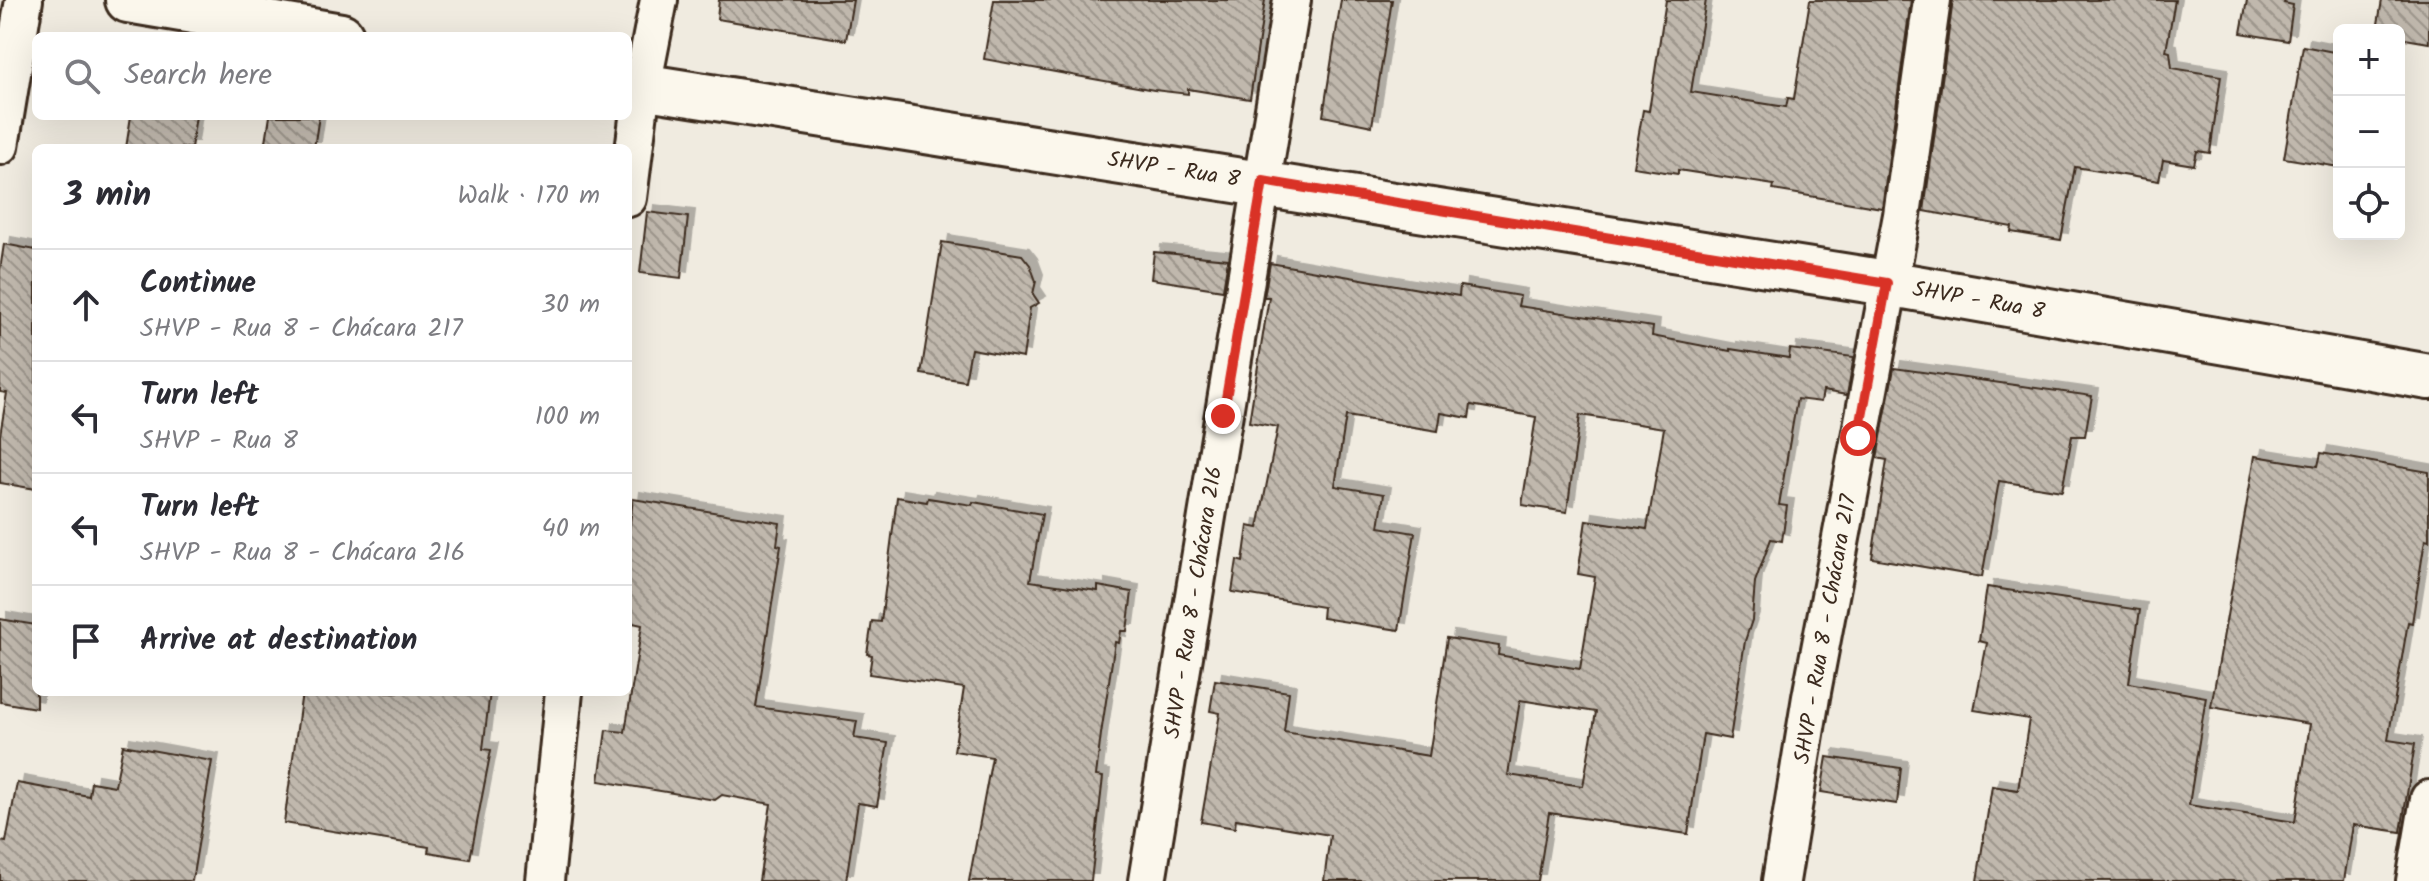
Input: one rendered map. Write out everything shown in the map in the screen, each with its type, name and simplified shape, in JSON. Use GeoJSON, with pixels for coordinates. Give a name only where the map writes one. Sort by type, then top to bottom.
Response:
{"type":"FeatureCollection","features":[{"type":"Feature","properties":{"kind":"street"},"geometry":{"type":"LineString","coordinates":[[0,146],[24,0]]}},
{"type":"Feature","properties":{"kind":"street"},"geometry":{"type":"LineString","coordinates":[[128,0],[317,32]]}},
{"type":"Feature","properties":{"kind":"street"},"geometry":{"type":"LineString","coordinates":[[631,144],[635,86],[659,0]]}},
{"type":"Feature","properties":{"kind":"street","name":"SHVP - Rua 8 - Chácara 216"},"geometry":{"type":"LineString","coordinates":[[1147,881],[1247,258],[1263,181],[1271,112],[1292,0]]}},
{"type":"Feature","properties":{"kind":"street","name":"SHVP - Rua 8 - Chácara 217"},"geometry":{"type":"LineString","coordinates":[[1781,881],[1887,283],[1902,215],[1932,0]]}},
{"type":"Feature","properties":{"kind":"street","name":"SHVP - Rua 8"},"geometry":{"type":"LineString","coordinates":[[635,86],[1263,181],[1887,283],[2429,377]]}},
{"type":"Feature","properties":{"kind":"street"},"geometry":{"type":"LineString","coordinates":[[545,881],[564,696]]}},
{"type":"Feature","properties":{"kind":"street"},"geometry":{"type":"LineString","coordinates":[[2415,881],[2429,799]]}},
{"type":"Feature","properties":{"kind":"building"},"geometry":{"type":"Polygon","coordinates":[[[719,0],[853,0],[846,40],[717,19],[719,0]]]}},
{"type":"Feature","properties":{"kind":"building"},"geometry":{"type":"Polygon","coordinates":[[[994,0],[1265,0],[1250,99],[1188,89],[1188,94],[1154,90],[984,59],[994,0]]]}},
{"type":"Feature","properties":{"kind":"building"},"geometry":{"type":"Polygon","coordinates":[[[1341,0],[1392,0],[1372,126],[1323,116],[1341,0]]]}},
{"type":"Feature","properties":{"kind":"building"},"geometry":{"type":"Polygon","coordinates":[[[1666,0],[1706,0],[1691,92],[1786,107],[1788,98],[1794,99],[1810,0],[1911,0],[1882,208],[1773,190],[1774,185],[1678,170],[1678,174],[1633,167],[1643,110],[1649,111],[1666,0]]]}},
{"type":"Feature","properties":{"kind":"building"},"geometry":{"type":"Polygon","coordinates":[[[1953,0],[2175,0],[2166,51],[2170,52],[2172,68],[2221,76],[2210,153],[2197,151],[2194,165],[2163,160],[2159,181],[2075,167],[2061,240],[2011,232],[2012,227],[1924,211],[1953,0]]]}},
{"type":"Feature","properties":{"kind":"building"},"geometry":{"type":"Polygon","coordinates":[[[2247,0],[2285,0],[2284,3],[2293,5],[2288,41],[2241,33],[2247,0]]]}},
{"type":"Feature","properties":{"kind":"building"},"geometry":{"type":"Polygon","coordinates":[[[2382,0],[2429,0],[2429,43],[2405,39],[2405,24],[2378,24],[2382,0]]]}},
{"type":"Feature","properties":{"kind":"building"},"geometry":{"type":"Polygon","coordinates":[[[2303,46],[2333,52],[2333,166],[2284,158],[2303,46]]]}},
{"type":"Feature","properties":{"kind":"building"},"geometry":{"type":"Polygon","coordinates":[[[130,120],[195,120],[192,144],[127,144],[130,120]]]}},
{"type":"Feature","properties":{"kind":"building"},"geometry":{"type":"Polygon","coordinates":[[[269,120],[318,120],[315,144],[266,144],[269,120]]]}},
{"type":"Feature","properties":{"kind":"building"},"geometry":{"type":"Polygon","coordinates":[[[647,212],[688,217],[681,278],[640,273],[647,212]]]}},
{"type":"Feature","properties":{"kind":"building"},"geometry":{"type":"Polygon","coordinates":[[[942,242],[1022,255],[1030,265],[1036,281],[1033,294],[1039,303],[1030,308],[1023,358],[971,349],[965,381],[921,374],[942,242]]]}},
{"type":"Feature","properties":{"kind":"building"},"geometry":{"type":"Polygon","coordinates":[[[4,244],[32,249],[32,488],[0,483],[0,435],[7,393],[0,392],[0,270],[4,244]]]}},
{"type":"Feature","properties":{"kind":"building"},"geometry":{"type":"Polygon","coordinates":[[[1154,252],[1228,259],[1223,290],[1151,279],[1154,252]]]}},
{"type":"Feature","properties":{"kind":"building"},"geometry":{"type":"Polygon","coordinates":[[[1270,263],[1459,296],[1460,286],[1520,296],[1518,306],[1653,327],[1652,336],[1730,351],[1789,358],[1790,349],[1854,357],[1847,395],[1823,391],[1821,402],[1797,399],[1779,505],[1787,506],[1782,541],[1771,539],[1755,582],[1752,620],[1745,641],[1730,739],[1703,734],[1688,834],[1549,813],[1538,881],[1324,881],[1330,835],[1236,819],[1235,828],[1201,822],[1220,713],[1210,711],[1215,680],[1289,692],[1284,732],[1429,756],[1447,638],[1499,646],[1498,655],[1580,669],[1595,577],[1578,574],[1586,520],[1647,529],[1664,428],[1580,415],[1567,512],[1522,505],[1536,417],[1471,405],[1469,418],[1441,413],[1438,431],[1346,416],[1335,486],[1384,494],[1379,527],[1415,533],[1399,630],[1322,618],[1323,607],[1232,592],[1237,560],[1243,562],[1248,526],[1258,528],[1278,427],[1249,422],[1269,297],[1264,297],[1270,263]],[[1520,700],[1508,775],[1583,786],[1596,712],[1520,700]]]}},
{"type":"Feature","properties":{"kind":"building"},"geometry":{"type":"Polygon","coordinates":[[[1894,368],[2092,396],[2085,436],[2072,436],[2062,491],[1999,481],[1982,577],[1872,558],[1887,460],[1877,458],[1894,368]]]}},
{"type":"Feature","properties":{"kind":"building"},"geometry":{"type":"Polygon","coordinates":[[[2321,453],[2429,472],[2429,541],[2425,540],[2412,623],[2408,622],[2388,740],[2415,744],[2401,832],[2353,825],[2344,881],[1977,881],[1992,786],[2018,790],[2029,719],[1974,710],[1987,643],[1979,641],[1987,587],[2140,610],[2129,683],[2206,697],[2189,805],[2295,822],[2310,724],[2211,707],[2255,456],[2318,466],[2321,453]]]}},
{"type":"Feature","properties":{"kind":"building"},"geometry":{"type":"Polygon","coordinates":[[[897,497],[972,505],[973,502],[1042,514],[1030,581],[1098,591],[1098,586],[1132,592],[1127,631],[1121,631],[1119,643],[1115,642],[1101,734],[1096,776],[1103,777],[1091,881],[969,881],[992,757],[954,751],[964,688],[869,674],[872,655],[867,654],[872,621],[881,622],[897,497]]]}},
{"type":"Feature","properties":{"kind":"building"},"geometry":{"type":"Polygon","coordinates":[[[633,499],[780,523],[777,545],[781,546],[756,707],[857,721],[854,738],[888,743],[877,806],[858,803],[846,881],[759,881],[771,804],[722,795],[715,800],[599,781],[606,730],[625,732],[642,625],[632,623],[633,499]]]}},
{"type":"Feature","properties":{"kind":"building"},"geometry":{"type":"Polygon","coordinates":[[[0,619],[32,624],[32,696],[36,696],[36,708],[0,702],[0,619]]]}},
{"type":"Feature","properties":{"kind":"building"},"geometry":{"type":"Polygon","coordinates":[[[301,696],[490,696],[483,749],[491,750],[470,859],[428,852],[429,847],[284,823],[301,696]]]}},
{"type":"Feature","properties":{"kind":"building"},"geometry":{"type":"Polygon","coordinates":[[[123,745],[212,761],[192,881],[0,881],[0,841],[6,842],[17,783],[89,796],[91,782],[115,786],[123,745]]]}},
{"type":"Feature","properties":{"kind":"building"},"geometry":{"type":"Polygon","coordinates":[[[1827,757],[1901,768],[1897,804],[1821,792],[1827,757]]]}},
{"type":"Feature","properties":{"kind":"route"},"geometry":{"type":"LineString","coordinates":[[1223,416],[1247,258],[1263,181],[1887,283],[1858,438]]}}]}
